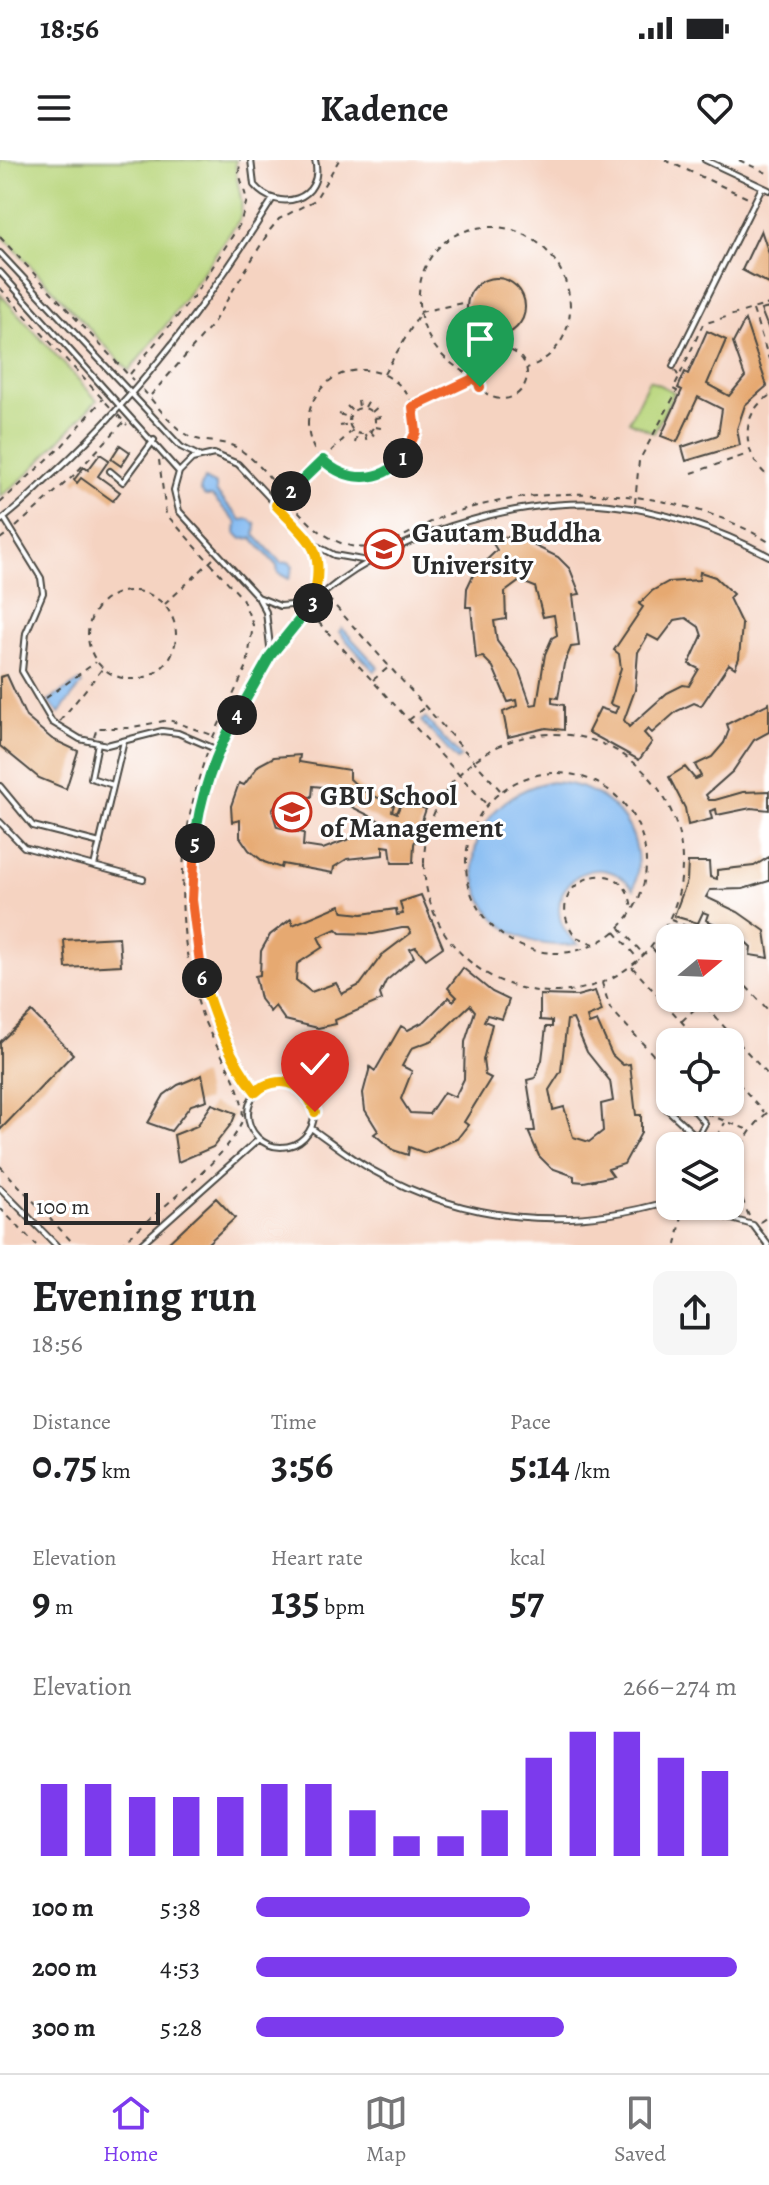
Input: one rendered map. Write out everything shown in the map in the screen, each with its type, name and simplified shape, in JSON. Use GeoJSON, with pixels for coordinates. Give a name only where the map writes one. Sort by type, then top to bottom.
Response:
{"type":"FeatureCollection","features":[{"type":"Feature","properties":{"kind":"lane"},"geometry":{"type":"LineString","coordinates":[[251,160],[254,185],[272,200],[285,202],[308,191],[315,178],[315,160]]}},
{"type":"Feature","properties":{"kind":"lane"},"geometry":{"type":"LineString","coordinates":[[705,160],[769,190]]}},
{"type":"Feature","properties":{"kind":"lane"},"geometry":{"type":"LineString","coordinates":[[673,366],[762,187]]}},
{"type":"Feature","properties":{"kind":"lane"},"geometry":{"type":"LineString","coordinates":[[220,751],[178,733],[162,731],[124,741],[98,743],[80,739],[57,725],[22,671],[26,633],[43,593],[41,578],[2,520],[84,445],[138,385],[225,276],[272,200]]}},
{"type":"Feature","properties":{"kind":"lane"},"geometry":{"type":"LineString","coordinates":[[0,253],[181,447],[200,456],[226,457],[311,542],[319,557],[320,570],[313,603]]}},
{"type":"Feature","properties":{"kind":"lane"},"geometry":{"type":"LineString","coordinates":[[0,272],[154,440],[179,472]]}},
{"type":"Feature","properties":{"kind":"lane"},"geometry":{"type":"LineString","coordinates":[[110,471],[123,482],[154,440]]}},
{"type":"Feature","properties":{"kind":"lane"},"geometry":{"type":"LineString","coordinates":[[200,456],[186,463],[179,472],[174,490],[179,511],[258,597],[266,612],[271,655]]}},
{"type":"Feature","properties":{"kind":"lane"},"geometry":{"type":"LineString","coordinates":[[256,1092],[241,1072],[215,1019],[197,958],[192,900],[196,837],[224,737],[271,655],[313,603],[370,561],[422,537],[484,516],[537,508],[607,505],[635,510],[678,519],[730,536],[769,556]]}},
{"type":"Feature","properties":{"kind":"lane"},"geometry":{"type":"LineString","coordinates":[[311,542],[334,555],[370,561]]}},
{"type":"Feature","properties":{"kind":"lane"},"geometry":{"type":"LineString","coordinates":[[258,597],[280,606],[313,603]]}},
{"type":"Feature","properties":{"kind":"lane"},"geometry":{"type":"LineString","coordinates":[[94,866],[124,741]]}},
{"type":"Feature","properties":{"kind":"lane"},"geometry":{"type":"LineString","coordinates":[[98,743],[91,778],[113,785]]}},
{"type":"Feature","properties":{"kind":"lane"},"geometry":{"type":"LineString","coordinates":[[0,786],[33,826],[100,843]]}},
{"type":"Feature","properties":{"kind":"lane"},"geometry":{"type":"LineString","coordinates":[[0,822],[24,847],[143,879]]}},
{"type":"Feature","properties":{"kind":"lane"},"geometry":{"type":"LineString","coordinates":[[279,1081],[303,1089],[315,1112],[311,1128],[298,1144],[283,1148],[259,1139],[248,1116],[256,1092],[279,1081]]}},
{"type":"Feature","properties":{"kind":"lane"},"geometry":{"type":"LineString","coordinates":[[675,1116],[692,1132]]}},
{"type":"Feature","properties":{"kind":"lane"},"geometry":{"type":"LineString","coordinates":[[699,1116],[705,1123],[699,1132]]}},
{"type":"Feature","properties":{"kind":"lane"},"geometry":{"type":"LineString","coordinates":[[311,1128],[386,1177],[443,1202],[513,1218],[570,1221],[656,1206]]}},
{"type":"Feature","properties":{"kind":"lane"},"geometry":{"type":"LineString","coordinates":[[140,1245],[259,1139]]}},
{"type":"Feature","properties":{"kind":"lane"},"geometry":{"type":"LineString","coordinates":[[0,1188],[56,1245]]}},
{"type":"Feature","properties":{"kind":"lane"},"geometry":{"type":"LineString","coordinates":[[733,1220],[753,1226],[768,1245]]}},
{"type":"Feature","properties":{"kind":"path"},"geometry":{"type":"LineString","coordinates":[[129,375],[186,308],[240,224],[247,200],[239,173],[240,160]]}},
{"type":"Feature","properties":{"kind":"path"},"geometry":{"type":"LineString","coordinates":[[149,397],[210,328],[270,230],[279,219],[315,200],[339,160]]}},
{"type":"Feature","properties":{"kind":"path"},"geometry":{"type":"LineString","coordinates":[[665,160],[754,201]]}},
{"type":"Feature","properties":{"kind":"path"},"geometry":{"type":"LineString","coordinates":[[739,160],[769,174]]}},
{"type":"Feature","properties":{"kind":"path"},"geometry":{"type":"LineString","coordinates":[[383,375],[419,313],[424,273],[432,258],[452,239],[489,227],[525,233],[548,249],[565,276],[570,305],[567,321],[555,349],[544,360],[527,368]]}},
{"type":"Feature","properties":{"kind":"path"},"geometry":{"type":"LineString","coordinates":[[0,237],[185,435],[239,448],[324,536],[354,547],[367,548],[381,545],[423,523],[505,500],[574,492],[636,498],[709,515],[769,542]]}},
{"type":"Feature","properties":{"kind":"path"},"geometry":{"type":"LineString","coordinates":[[0,288],[115,412]]}},
{"type":"Feature","properties":{"kind":"path"},"geometry":{"type":"LineString","coordinates":[[419,313],[462,303]]}},
{"type":"Feature","properties":{"kind":"path"},"geometry":{"type":"LineString","coordinates":[[635,510],[639,461],[677,391],[673,389],[703,324],[769,304]]}},
{"type":"Feature","properties":{"kind":"path"},"geometry":{"type":"LineString","coordinates":[[753,309],[769,359]]}},
{"type":"Feature","properties":{"kind":"path"},"geometry":{"type":"LineString","coordinates":[[419,313],[429,342],[438,354],[449,364],[477,377],[487,394],[506,399],[523,389],[527,368],[518,353],[500,348],[482,358],[477,377]]}},
{"type":"Feature","properties":{"kind":"path"},"geometry":{"type":"LineString","coordinates":[[499,337],[500,348]]}},
{"type":"Feature","properties":{"kind":"path"},"geometry":{"type":"LineString","coordinates":[[673,366],[679,377]]}},
{"type":"Feature","properties":{"kind":"path"},"geometry":{"type":"LineString","coordinates":[[370,370],[383,375],[405,391],[413,407],[416,432],[410,450],[394,468],[377,476],[354,478],[333,470],[310,440],[308,416],[315,397],[329,380],[346,372],[370,370]]}},
{"type":"Feature","properties":{"kind":"path"},"geometry":{"type":"LineString","coordinates":[[413,407],[477,377]]}},
{"type":"Feature","properties":{"kind":"path"},"geometry":{"type":"LineString","coordinates":[[769,396],[751,416],[747,434],[750,454],[758,469],[769,477]]}},
{"type":"Feature","properties":{"kind":"path"},"geometry":{"type":"LineString","coordinates":[[0,503],[62,446],[103,399]]}},
{"type":"Feature","properties":{"kind":"path"},"geometry":{"type":"LineString","coordinates":[[358,400],[360,408]]}},
{"type":"Feature","properties":{"kind":"path"},"geometry":{"type":"LineString","coordinates":[[365,408],[369,400]]}},
{"type":"Feature","properties":{"kind":"path"},"geometry":{"type":"LineString","coordinates":[[371,412],[380,405]]}},
{"type":"Feature","properties":{"kind":"path"},"geometry":{"type":"LineString","coordinates":[[347,406],[353,412]]}},
{"type":"Feature","properties":{"kind":"path"},"geometry":{"type":"LineString","coordinates":[[360,408],[371,412],[374,418],[374,426],[365,434],[353,430],[349,424],[349,417],[360,408]]}},
{"type":"Feature","properties":{"kind":"path"},"geometry":{"type":"LineString","coordinates":[[339,414],[349,417]]}},
{"type":"Feature","properties":{"kind":"path"},"geometry":{"type":"LineString","coordinates":[[374,418],[386,416]]}},
{"type":"Feature","properties":{"kind":"path"},"geometry":{"type":"LineString","coordinates":[[0,539],[71,478],[124,422]]}},
{"type":"Feature","properties":{"kind":"path"},"geometry":{"type":"LineString","coordinates":[[340,426],[349,424]]}},
{"type":"Feature","properties":{"kind":"path"},"geometry":{"type":"LineString","coordinates":[[374,426],[386,429]]}},
{"type":"Feature","properties":{"kind":"path"},"geometry":{"type":"LineString","coordinates":[[276,505],[353,430]]}},
{"type":"Feature","properties":{"kind":"path"},"geometry":{"type":"LineString","coordinates":[[370,431],[377,439]]}},
{"type":"Feature","properties":{"kind":"path"},"geometry":{"type":"LineString","coordinates":[[355,443],[358,433]]}},
{"type":"Feature","properties":{"kind":"path"},"geometry":{"type":"LineString","coordinates":[[365,434],[367,443]]}},
{"type":"Feature","properties":{"kind":"path"},"geometry":{"type":"LineString","coordinates":[[692,473],[750,454]]}},
{"type":"Feature","properties":{"kind":"path"},"geometry":{"type":"LineString","coordinates":[[164,605],[218,555]]}},
{"type":"Feature","properties":{"kind":"path"},"geometry":{"type":"LineString","coordinates":[[125,590],[142,591],[164,605],[176,626],[175,645],[169,660],[156,673],[139,679],[122,678],[103,668],[97,661],[88,642],[88,624],[95,609],[108,597],[125,590]]}},
{"type":"Feature","properties":{"kind":"path"},"geometry":{"type":"LineString","coordinates":[[324,594],[476,759],[501,791]]}},
{"type":"Feature","properties":{"kind":"path"},"geometry":{"type":"LineString","coordinates":[[307,610],[487,805]]}},
{"type":"Feature","properties":{"kind":"path"},"geometry":{"type":"LineString","coordinates":[[40,703],[97,661]]}},
{"type":"Feature","properties":{"kind":"path"},"geometry":{"type":"LineString","coordinates":[[372,681],[390,666]]}},
{"type":"Feature","properties":{"kind":"path"},"geometry":{"type":"LineString","coordinates":[[57,725],[103,668]]}},
{"type":"Feature","properties":{"kind":"path"},"geometry":{"type":"LineString","coordinates":[[408,721],[427,705]]}},
{"type":"Feature","properties":{"kind":"path"},"geometry":{"type":"LineString","coordinates":[[561,733],[587,738],[633,761],[665,797],[679,834],[683,868],[679,894],[670,919],[644,955],[631,967],[602,983],[568,992],[517,988],[473,965],[452,944],[429,899],[424,852],[436,808],[458,776],[476,759],[510,740],[561,733]]}},
{"type":"Feature","properties":{"kind":"path"},"geometry":{"type":"LineString","coordinates":[[559,772],[576,775],[611,791],[629,810],[644,844],[644,884],[632,911],[619,927],[595,944],[573,952],[537,951],[517,944],[490,924],[473,899],[466,859],[473,826],[487,805],[501,791],[522,779],[559,772]]}},
{"type":"Feature","properties":{"kind":"path"},"geometry":{"type":"LineString","coordinates":[[595,944],[576,937],[568,926],[566,901],[578,883],[602,875],[619,881],[631,900],[632,911]]}},
{"type":"Feature","properties":{"kind":"path"},"geometry":{"type":"LineString","coordinates":[[670,919],[682,924]]}},
{"type":"Feature","properties":{"kind":"path"},"geometry":{"type":"LineString","coordinates":[[619,927],[644,955]]}},
{"type":"Feature","properties":{"kind":"path"},"geometry":{"type":"LineString","coordinates":[[614,932],[639,960]]}},
{"type":"Feature","properties":{"kind":"path"},"geometry":{"type":"LineString","coordinates":[[651,947],[656,953]]}},
{"type":"Feature","properties":{"kind":"path"},"geometry":{"type":"LineString","coordinates":[[631,967],[687,1028]]}},
{"type":"Feature","properties":{"kind":"path"},"geometry":{"type":"LineString","coordinates":[[602,983],[610,1008],[656,1058]]}},
{"type":"Feature","properties":{"kind":"path"},"geometry":{"type":"LineString","coordinates":[[744,984],[769,1011]]}},
{"type":"Feature","properties":{"kind":"path"},"geometry":{"type":"LineString","coordinates":[[681,1021],[691,1012]]}},
{"type":"Feature","properties":{"kind":"path"},"geometry":{"type":"LineString","coordinates":[[711,1012],[725,1028]]}},
{"type":"Feature","properties":{"kind":"path"},"geometry":{"type":"LineString","coordinates":[[744,1048],[769,1076]]}},
{"type":"Feature","properties":{"kind":"path"},"geometry":{"type":"LineString","coordinates":[[744,1088],[767,1112],[747,1130],[738,1155],[739,1183],[753,1226],[769,1216]]}},
{"type":"Feature","properties":{"kind":"path"},"geometry":{"type":"LineString","coordinates":[[709,1116],[747,1130]]}},
{"type":"Feature","properties":{"kind":"path"},"geometry":{"type":"LineString","coordinates":[[719,1132],[726,1122]]}},
{"type":"Feature","properties":{"kind":"path"},"geometry":{"type":"LineString","coordinates":[[0,1166],[75,1245]]}},
{"type":"Feature","properties":{"kind":"path"},"geometry":{"type":"LineString","coordinates":[[0,1208],[36,1245]]}},
{"type":"Feature","properties":{"kind":"path"},"geometry":{"type":"LineString","coordinates":[[676,1245],[682,1220]]}},
{"type":"Feature","properties":{"kind":"shaded area","name":"Gautam Buddha University"},"geometry":{"type":"Polygon","coordinates":[[[0,160],[769,160],[769,1245],[0,1245],[0,160]]]}},
{"type":"Feature","properties":{"kind":"green space"},"geometry":{"type":"Polygon","coordinates":[[[0,160],[236,160],[241,205],[239,220],[166,325],[129,371],[0,233],[0,160]]]}},
{"type":"Feature","properties":{"kind":"green space"},"geometry":{"type":"Polygon","coordinates":[[[0,294],[97,400],[28,474],[0,497],[0,294]]]}},
{"type":"Feature","properties":{"kind":"green space"},"geometry":{"type":"Polygon","coordinates":[[[649,380],[674,392],[654,433],[629,421],[649,380]]]}},
{"type":"Feature","properties":{"kind":"water"},"geometry":{"type":"Polygon","coordinates":[[[204,479],[216,485],[216,492],[241,520],[250,519],[256,525],[255,535],[281,563],[289,562],[293,567],[289,579],[278,573],[277,566],[252,538],[242,539],[236,533],[237,523],[212,496],[205,496],[200,490],[204,479]]]}},
{"type":"Feature","properties":{"kind":"water"},"geometry":{"type":"Polygon","coordinates":[[[342,628],[378,667],[374,671],[339,632],[342,628]]]}},
{"type":"Feature","properties":{"kind":"water"},"geometry":{"type":"Polygon","coordinates":[[[80,681],[82,684],[59,713],[48,701],[80,681]]]}},
{"type":"Feature","properties":{"kind":"water"},"geometry":{"type":"Polygon","coordinates":[[[425,718],[461,757],[457,760],[421,721],[425,718]]]}},
{"type":"Feature","properties":{"kind":"water"},"geometry":{"type":"Polygon","coordinates":[[[547,782],[569,784],[605,800],[630,829],[636,847],[638,867],[634,889],[617,875],[600,870],[583,873],[570,882],[562,895],[559,912],[564,928],[578,944],[539,943],[508,929],[487,907],[476,880],[475,850],[487,822],[510,798],[547,782]]]}},
{"type":"Feature","properties":{"kind":"building"},"geometry":{"type":"Polygon","coordinates":[[[761,230],[769,254],[769,284],[742,270],[761,230]]]}},
{"type":"Feature","properties":{"kind":"building"},"geometry":{"type":"Polygon","coordinates":[[[496,278],[516,287],[525,307],[516,327],[496,336],[476,327],[467,307],[476,287],[496,278]]]}},
{"type":"Feature","properties":{"kind":"building"},"geometry":{"type":"Polygon","coordinates":[[[769,308],[769,330],[761,310],[769,308]]]}},
{"type":"Feature","properties":{"kind":"building"},"geometry":{"type":"Polygon","coordinates":[[[745,320],[767,386],[745,405],[737,429],[740,445],[686,461],[682,447],[718,435],[722,409],[698,397],[677,442],[661,436],[682,390],[678,388],[685,372],[688,374],[707,331],[726,340],[707,384],[729,396],[745,377],[733,343],[745,320]]]}},
{"type":"Feature","properties":{"kind":"building"},"geometry":{"type":"Polygon","coordinates":[[[120,445],[130,452],[121,466],[111,459],[120,445]]]}},
{"type":"Feature","properties":{"kind":"building"},"geometry":{"type":"Polygon","coordinates":[[[100,454],[109,460],[98,476],[120,492],[113,501],[81,478],[77,483],[74,480],[84,467],[88,470],[100,454]]]}},
{"type":"Feature","properties":{"kind":"building"},"geometry":{"type":"Polygon","coordinates":[[[507,537],[531,539],[531,544],[558,557],[570,569],[580,594],[573,595],[579,646],[571,647],[564,664],[558,698],[552,697],[552,703],[564,705],[564,730],[546,728],[508,737],[503,712],[517,706],[516,700],[508,702],[493,667],[483,657],[476,658],[471,607],[466,607],[467,588],[475,571],[497,550],[492,542],[507,537]],[[520,581],[505,592],[506,619],[494,621],[497,641],[519,671],[531,705],[537,704],[545,654],[552,638],[557,635],[554,615],[543,617],[535,587],[520,581]]]}},
{"type":"Feature","properties":{"kind":"building"},"geometry":{"type":"Polygon","coordinates":[[[700,572],[715,577],[733,594],[729,598],[742,625],[739,658],[735,668],[729,664],[701,706],[694,703],[677,711],[652,733],[648,729],[644,733],[652,742],[639,760],[588,732],[600,708],[615,713],[618,707],[610,704],[621,668],[619,654],[614,650],[643,607],[639,604],[652,591],[668,582],[699,580],[700,572]],[[686,618],[675,620],[659,641],[648,635],[638,652],[635,690],[624,720],[629,727],[667,693],[683,685],[689,686],[699,669],[689,664],[702,636],[699,627],[686,618]]]}},
{"type":"Feature","properties":{"kind":"building"},"geometry":{"type":"Polygon","coordinates":[[[7,675],[26,717],[52,739],[78,751],[66,789],[39,778],[0,746],[0,677],[7,675]]]}},
{"type":"Feature","properties":{"kind":"building"},"geometry":{"type":"Polygon","coordinates":[[[769,703],[769,732],[754,740],[733,771],[706,795],[709,800],[715,800],[743,792],[769,791],[769,810],[751,808],[717,815],[716,809],[710,811],[712,819],[688,825],[685,808],[669,777],[685,767],[695,779],[701,776],[695,765],[712,757],[724,743],[729,730],[727,724],[769,703]]]}},
{"type":"Feature","properties":{"kind":"building"},"geometry":{"type":"Polygon","coordinates":[[[300,755],[299,762],[349,770],[349,778],[363,791],[394,805],[392,811],[397,813],[402,801],[426,809],[414,844],[413,863],[392,863],[390,847],[383,846],[383,855],[347,859],[334,867],[333,873],[282,864],[281,868],[264,862],[249,850],[240,837],[240,820],[232,822],[231,806],[239,783],[244,785],[259,765],[274,757],[300,755]],[[313,786],[312,797],[281,796],[272,810],[277,827],[304,833],[303,846],[323,849],[357,836],[393,833],[394,828],[348,805],[333,788],[313,786]]]}},
{"type":"Feature","properties":{"kind":"building"},"geometry":{"type":"Polygon","coordinates":[[[769,857],[769,881],[743,889],[710,890],[706,897],[738,912],[765,931],[769,958],[750,955],[751,947],[744,940],[744,924],[715,924],[706,920],[708,914],[703,912],[698,923],[674,916],[687,881],[688,862],[709,862],[710,877],[717,879],[717,870],[754,866],[769,857]]]}},
{"type":"Feature","properties":{"kind":"building"},"geometry":{"type":"Polygon","coordinates":[[[421,895],[443,947],[426,959],[416,947],[410,949],[414,957],[386,981],[380,994],[382,1000],[335,1020],[336,1024],[318,1028],[285,1020],[275,1006],[270,1012],[260,999],[255,976],[260,975],[261,951],[270,935],[291,919],[293,925],[340,905],[343,912],[362,914],[396,909],[397,915],[403,914],[400,902],[421,895]],[[408,928],[373,934],[340,933],[336,929],[318,937],[323,947],[297,964],[296,980],[311,992],[336,983],[342,994],[360,985],[382,955],[411,933],[408,928]]]}},
{"type":"Feature","properties":{"kind":"building"},"geometry":{"type":"Polygon","coordinates":[[[119,937],[121,965],[66,968],[64,940],[119,937]]]}},
{"type":"Feature","properties":{"kind":"building"},"geometry":{"type":"Polygon","coordinates":[[[463,968],[492,992],[509,1000],[502,1019],[487,1015],[484,1021],[492,1024],[483,1060],[485,1075],[491,1078],[464,1122],[468,1125],[457,1139],[425,1153],[409,1147],[408,1155],[393,1150],[374,1134],[378,1131],[365,1110],[363,1093],[370,1067],[375,1071],[401,1026],[408,1030],[425,1021],[449,997],[453,1001],[457,997],[448,988],[463,968]],[[470,1005],[433,1040],[412,1048],[402,1066],[412,1071],[401,1099],[410,1113],[429,1114],[444,1092],[455,1097],[464,1079],[465,1042],[475,1011],[470,1005]]]}},
{"type":"Feature","properties":{"kind":"building"},"geometry":{"type":"Polygon","coordinates":[[[595,991],[602,1011],[587,1017],[589,1024],[597,1021],[612,1055],[623,1065],[630,1064],[636,1115],[641,1115],[641,1133],[624,1164],[608,1169],[613,1176],[584,1182],[574,1181],[574,1176],[551,1168],[539,1156],[528,1131],[535,1131],[527,1080],[535,1078],[542,1060],[546,1027],[552,1027],[552,1021],[540,1020],[540,995],[577,996],[595,991]],[[573,1019],[567,1020],[561,1071],[549,1090],[553,1110],[564,1107],[573,1137],[589,1142],[603,1131],[601,1104],[613,1101],[610,1081],[587,1052],[573,1019]]]}},
{"type":"Feature","properties":{"kind":"building"},"geometry":{"type":"Polygon","coordinates":[[[32,1012],[73,1054],[0,1130],[0,1042],[32,1012]]]}},
{"type":"Feature","properties":{"kind":"building"},"geometry":{"type":"Polygon","coordinates":[[[202,1075],[207,1100],[191,1105],[171,1131],[148,1123],[164,1095],[202,1075]]]}},
{"type":"Feature","properties":{"kind":"building"},"geometry":{"type":"Polygon","coordinates":[[[212,1104],[236,1113],[232,1123],[213,1147],[178,1162],[174,1135],[197,1126],[212,1104]]]}},
{"type":"Feature","properties":{"kind":"building"},"geometry":{"type":"Polygon","coordinates":[[[216,1198],[235,1218],[206,1245],[166,1245],[216,1198]]]}},
{"type":"Feature","properties":{"kind":"place","name":"Gautam Buddha University"},"geometry":{"type":"Point","coordinates":[384,549]}},
{"type":"Feature","properties":{"kind":"place","name":"GBU School of Management"},"geometry":{"type":"Point","coordinates":[292,812]}},
{"type":"Feature","properties":{"kind":"route"},"geometry":{"type":"LineString","coordinates":[[315,1112],[311,1099],[293,1083],[279,1081],[265,1085],[256,1092],[241,1072],[215,1019],[197,958],[192,900],[196,837],[210,778],[224,737],[271,655],[313,603],[320,570],[319,557],[311,542],[276,505],[323,460],[333,470],[354,478],[377,476],[394,468],[410,450],[416,432],[413,407],[477,377],[480,387]]}}]}
